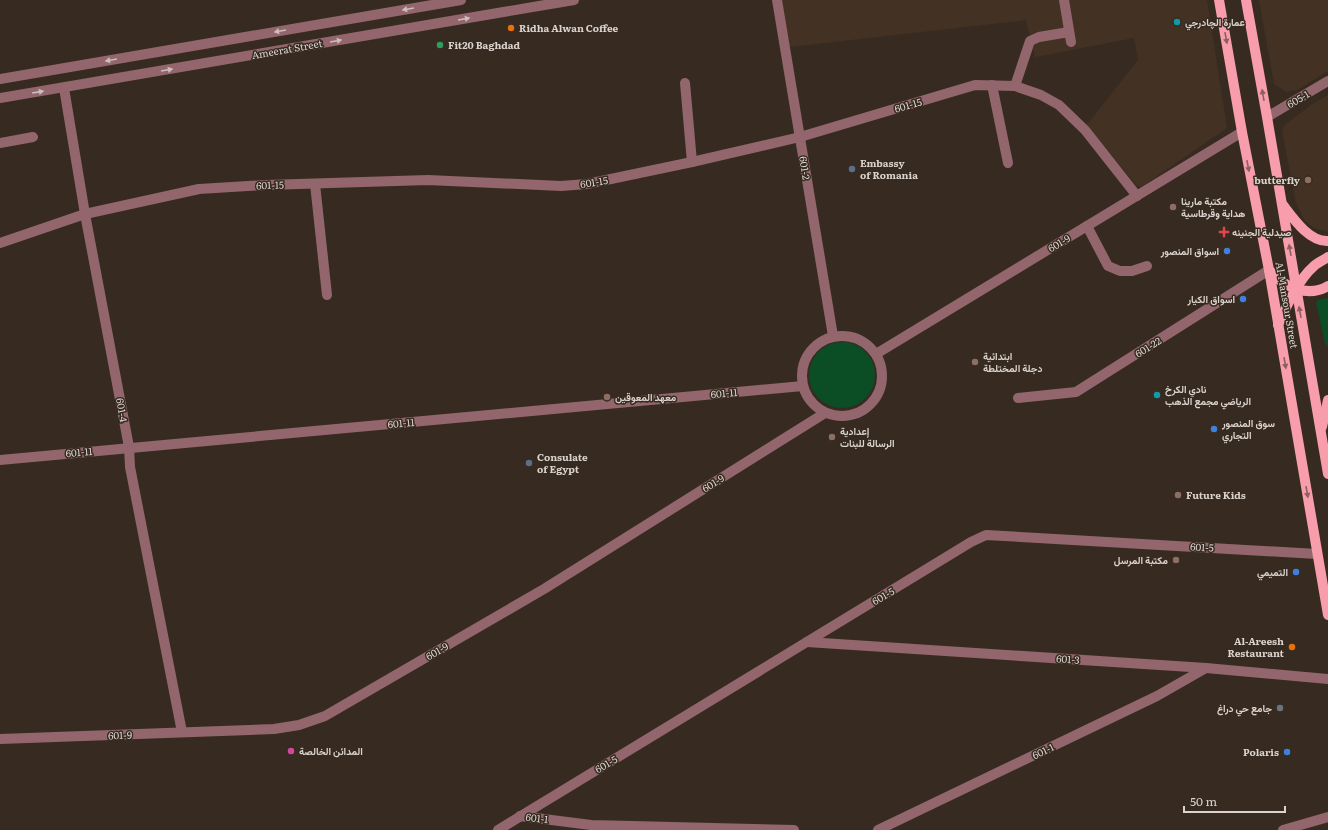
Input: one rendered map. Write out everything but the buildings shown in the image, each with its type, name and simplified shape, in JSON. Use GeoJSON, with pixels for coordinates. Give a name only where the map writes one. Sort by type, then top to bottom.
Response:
{"type":"FeatureCollection","features":[{"type":"Feature","properties":{"kind":"main road","name":"Al-Mansour Street"},"geometry":{"type":"LineString","coordinates":[[1219,0],[1242,132],[1269,270],[1328,615]]}},
{"type":"Feature","properties":{"kind":"main road","name":"Al-Mansour Street"},"geometry":{"type":"LineString","coordinates":[[1246,0],[1296,289],[1324,431],[1328,474]]}},
{"type":"Feature","properties":{"kind":"main road"},"geometry":{"type":"LineString","coordinates":[[1282,203],[1300,227],[1311,236],[1328,241]]}},
{"type":"Feature","properties":{"kind":"main road"},"geometry":{"type":"LineString","coordinates":[[1278,325],[1296,289],[1315,266],[1328,257]]}},
{"type":"Feature","properties":{"kind":"main road"},"geometry":{"type":"LineString","coordinates":[[1269,270],[1277,279],[1296,289],[1310,292],[1323,289],[1328,286]]}},
{"type":"Feature","properties":{"kind":"main road"},"geometry":{"type":"LineString","coordinates":[[1324,431],[1328,400]]}},
{"type":"Feature","properties":{"kind":"street","name":"Ameerat Street"},"geometry":{"type":"LineString","coordinates":[[0,79],[461,0]]}},
{"type":"Feature","properties":{"kind":"street","name":"Ameerat Street"},"geometry":{"type":"LineString","coordinates":[[0,98],[574,0]]}},
{"type":"Feature","properties":{"kind":"street","name":"601-2"},"geometry":{"type":"LineString","coordinates":[[777,0],[833,336]]}},
{"type":"Feature","properties":{"kind":"street"},"geometry":{"type":"LineString","coordinates":[[1064,0],[1071,42]]}},
{"type":"Feature","properties":{"kind":"street"},"geometry":{"type":"LineString","coordinates":[[1015,86],[1030,41],[1039,37],[1069,32]]}},
{"type":"Feature","properties":{"kind":"street","name":"605-1"},"geometry":{"type":"LineString","coordinates":[[1267,117],[1328,81]]}},
{"type":"Feature","properties":{"kind":"street"},"geometry":{"type":"LineString","coordinates":[[685,83],[692,162]]}},
{"type":"Feature","properties":{"kind":"street","name":"601-15"},"geometry":{"type":"LineString","coordinates":[[0,243],[85,214],[199,189],[266,184],[315,184],[428,180],[561,186],[587,184],[800,137],[975,85],[1015,86],[1041,95],[1059,104],[1085,130],[1137,196]]}},
{"type":"Feature","properties":{"kind":"street"},"geometry":{"type":"LineString","coordinates":[[992,85],[1008,164]]}},
{"type":"Feature","properties":{"kind":"street","name":"601-4"},"geometry":{"type":"LineString","coordinates":[[64,88],[85,214],[129,447],[130,467],[182,732]]}},
{"type":"Feature","properties":{"kind":"street","name":"601-9"},"geometry":{"type":"LineString","coordinates":[[876,354],[1242,132]]}},
{"type":"Feature","properties":{"kind":"street"},"geometry":{"type":"LineString","coordinates":[[0,143],[33,137]]}},
{"type":"Feature","properties":{"kind":"street"},"geometry":{"type":"LineString","coordinates":[[315,184],[327,295]]}},
{"type":"Feature","properties":{"kind":"street"},"geometry":{"type":"LineString","coordinates":[[1087,226],[1108,266],[1120,271],[1132,271],[1147,266]]}},
{"type":"Feature","properties":{"kind":"street","name":"601-22"},"geometry":{"type":"LineString","coordinates":[[1018,398],[1076,392],[1269,270]]}},
{"type":"Feature","properties":{"kind":"street"},"geometry":{"type":"LineString","coordinates":[[845,335],[858,338],[868,345],[876,354],[881,366],[882,379],[879,392],[872,403],[862,411],[850,415],[837,416],[825,412],[815,406],[807,397],[801,375],[803,365],[807,355],[814,346],[822,340],[833,336],[845,335]]}},
{"type":"Feature","properties":{"kind":"street","name":"601-11"},"geometry":{"type":"LineString","coordinates":[[0,460],[803,386]]}},
{"type":"Feature","properties":{"kind":"street","name":"601-9"},"geometry":{"type":"LineString","coordinates":[[0,740],[274,729],[299,725],[325,716],[544,589],[825,412]]}},
{"type":"Feature","properties":{"kind":"street","name":"601-5"},"geometry":{"type":"LineString","coordinates":[[498,830],[971,542],[986,535],[1318,554]]}},
{"type":"Feature","properties":{"kind":"street","name":"601-3"},"geometry":{"type":"LineString","coordinates":[[807,642],[1206,668],[1328,679]]}},
{"type":"Feature","properties":{"kind":"street","name":"601-1"},"geometry":{"type":"LineString","coordinates":[[878,830],[1157,696],[1206,668]]}},
{"type":"Feature","properties":{"kind":"street","name":"601-1"},"geometry":{"type":"LineString","coordinates":[[520,816],[591,825],[794,830]]}},
{"type":"Feature","properties":{"kind":"street"},"geometry":{"type":"LineString","coordinates":[[1283,830],[1328,817]]}},
{"type":"Feature","properties":{"kind":"shaded area"},"geometry":{"type":"Polygon","coordinates":[[[781,0],[1207,0],[1227,128],[1140,187],[1136,185],[1086,124],[1090,121],[1138,60],[1134,38],[1035,57],[1026,20],[789,47],[781,0]]]}},
{"type":"Feature","properties":{"kind":"shaded area"},"geometry":{"type":"Polygon","coordinates":[[[1259,0],[1328,0],[1328,71],[1297,90],[1286,92],[1274,84],[1259,0]]]}},
{"type":"Feature","properties":{"kind":"shaded area"},"geometry":{"type":"Polygon","coordinates":[[[1328,95],[1328,232],[1314,228],[1305,221],[1296,203],[1282,130],[1285,125],[1311,105],[1328,95]]]}},
{"type":"Feature","properties":{"kind":"green space"},"geometry":{"type":"Polygon","coordinates":[[[1328,298],[1328,347],[1325,343],[1316,302],[1318,300],[1328,298]]]}},
{"type":"Feature","properties":{"kind":"green space"},"geometry":{"type":"Polygon","coordinates":[[[836,342],[848,342],[855,344],[866,351],[873,362],[875,375],[873,388],[866,399],[855,406],[848,408],[836,408],[829,406],[818,399],[811,388],[809,381],[809,369],[811,362],[818,351],[829,344],[836,342]]]}},
{"type":"Feature","properties":{"kind":"place","name":"عمارة الچادرجي"},"geometry":{"type":"Point","coordinates":[1177,22]}},
{"type":"Feature","properties":{"kind":"place","name":"Ridha Alwan Coffee"},"geometry":{"type":"Point","coordinates":[511,28]}},
{"type":"Feature","properties":{"kind":"place","name":"Fit20 Baghdad"},"geometry":{"type":"Point","coordinates":[440,45]}},
{"type":"Feature","properties":{"kind":"place","name":"Embassy of Romania"},"geometry":{"type":"Point","coordinates":[852,169]}},
{"type":"Feature","properties":{"kind":"place","name":"butterfly"},"geometry":{"type":"Point","coordinates":[1308,180]}},
{"type":"Feature","properties":{"kind":"place","name":"مكتبة مارينا هداية وقرطاسية"},"geometry":{"type":"Point","coordinates":[1173,207]}},
{"type":"Feature","properties":{"kind":"place","name":"صيدلية الجنينه"},"geometry":{"type":"Point","coordinates":[1224,232]}},
{"type":"Feature","properties":{"kind":"place","name":"اسواق المنصور"},"geometry":{"type":"Point","coordinates":[1227,251]}},
{"type":"Feature","properties":{"kind":"place","name":"اسواق الكيار"},"geometry":{"type":"Point","coordinates":[1243,299]}},
{"type":"Feature","properties":{"kind":"place","name":"ابتدائية دجلة المختلطة"},"geometry":{"type":"Point","coordinates":[975,362]}},
{"type":"Feature","properties":{"kind":"place","name":"نادي الكرخ الرياضي مجمع الذهب"},"geometry":{"type":"Point","coordinates":[1157,395]}},
{"type":"Feature","properties":{"kind":"place","name":"معهد المعوقين"},"geometry":{"type":"Point","coordinates":[607,397]}},
{"type":"Feature","properties":{"kind":"place","name":"سوق المنصور التجاري"},"geometry":{"type":"Point","coordinates":[1214,429]}},
{"type":"Feature","properties":{"kind":"place","name":"إعدادية الرسالة للبنات"},"geometry":{"type":"Point","coordinates":[832,437]}},
{"type":"Feature","properties":{"kind":"place","name":"Consulate of Egypt"},"geometry":{"type":"Point","coordinates":[529,463]}},
{"type":"Feature","properties":{"kind":"place","name":"Future Kids"},"geometry":{"type":"Point","coordinates":[1178,495]}},
{"type":"Feature","properties":{"kind":"place","name":"مكتبة المرسل"},"geometry":{"type":"Point","coordinates":[1176,560]}},
{"type":"Feature","properties":{"kind":"place","name":"التميمي"},"geometry":{"type":"Point","coordinates":[1296,572]}},
{"type":"Feature","properties":{"kind":"place","name":"Al-Areesh Restaurant"},"geometry":{"type":"Point","coordinates":[1292,647]}},
{"type":"Feature","properties":{"kind":"place","name":"جامع حي دراغ"},"geometry":{"type":"Point","coordinates":[1280,708]}},
{"type":"Feature","properties":{"kind":"place","name":"المدائن الخالصة"},"geometry":{"type":"Point","coordinates":[291,751]}},
{"type":"Feature","properties":{"kind":"place","name":"Polaris"},"geometry":{"type":"Point","coordinates":[1287,752]}}]}
